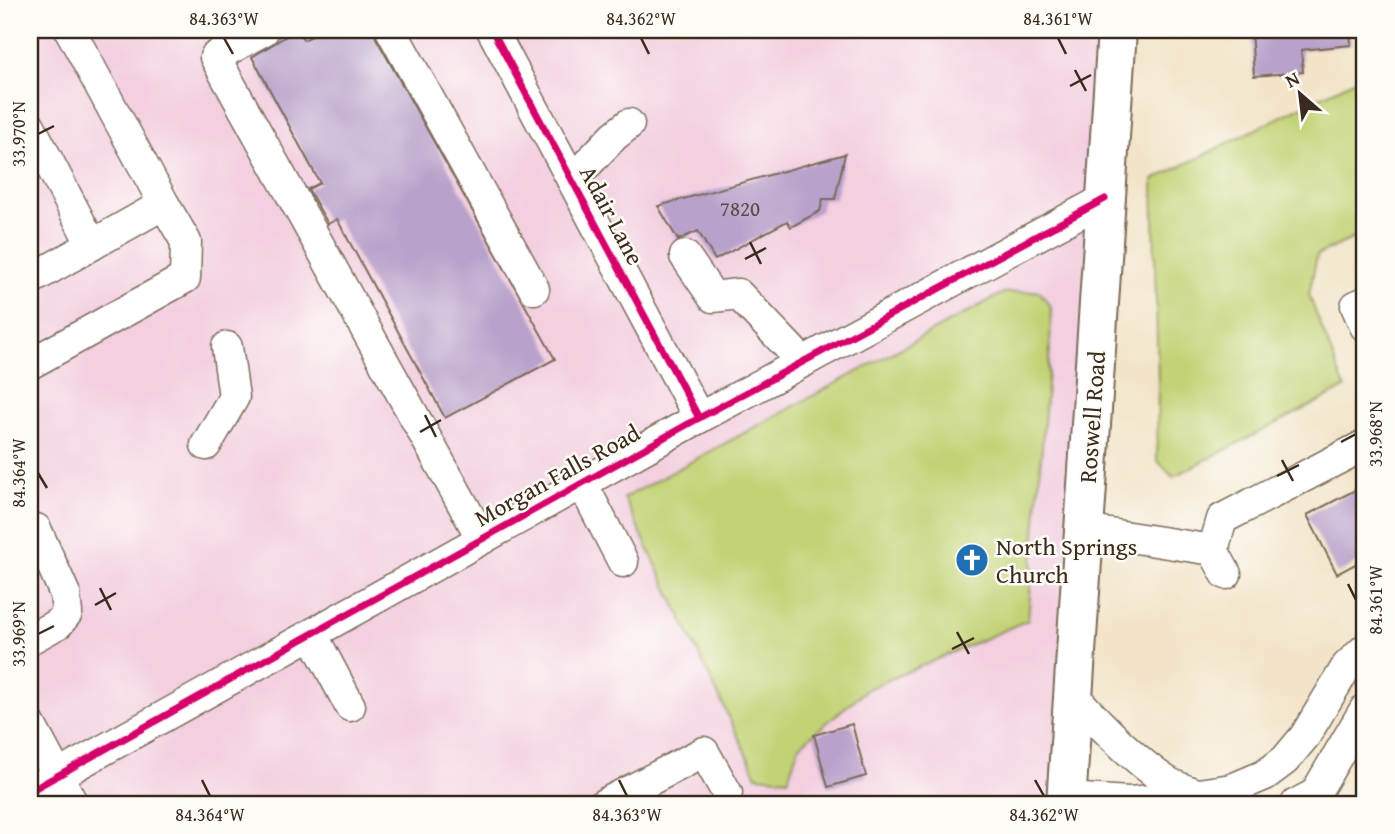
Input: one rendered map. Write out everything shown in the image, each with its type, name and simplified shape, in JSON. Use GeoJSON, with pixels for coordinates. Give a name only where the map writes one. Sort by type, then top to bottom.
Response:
{"type":"FeatureCollection","features":[{"type":"Feature","properties":{"kind":"main road","name":"Roswell Road"},"geometry":{"type":"LineString","coordinates":[[1066,801],[1117,30]]}},
{"type":"Feature","properties":{"kind":"street"},"geometry":{"type":"LineString","coordinates":[[30,364],[185,278],[186,242],[70,30]]}},
{"type":"Feature","properties":{"kind":"street"},"geometry":{"type":"LineString","coordinates":[[264,30],[215,57],[482,539]]}},
{"type":"Feature","properties":{"kind":"street"},"geometry":{"type":"LineString","coordinates":[[391,30],[534,289]]}},
{"type":"Feature","properties":{"kind":"street","name":"Adair Lane"},"geometry":{"type":"LineString","coordinates":[[492,30],[699,418]]}},
{"type":"Feature","properties":{"kind":"street"},"geometry":{"type":"LineString","coordinates":[[572,180],[629,124]]}},
{"type":"Feature","properties":{"kind":"street"},"geometry":{"type":"LineString","coordinates":[[30,126],[92,245]]}},
{"type":"Feature","properties":{"kind":"street","name":"Morgan Falls Road"},"geometry":{"type":"LineString","coordinates":[[30,790],[699,418],[1105,199]]}},
{"type":"Feature","properties":{"kind":"street"},"geometry":{"type":"LineString","coordinates":[[30,280],[164,204]]}},
{"type":"Feature","properties":{"kind":"street"},"geometry":{"type":"LineString","coordinates":[[685,256],[713,297],[738,294],[803,362]]}},
{"type":"Feature","properties":{"kind":"street"},"geometry":{"type":"LineString","coordinates":[[1365,302],[1356,306],[1365,326]]}},
{"type":"Feature","properties":{"kind":"street"},"geometry":{"type":"LineString","coordinates":[[206,444],[233,397],[227,347]]}},
{"type":"Feature","properties":{"kind":"street"},"geometry":{"type":"LineString","coordinates":[[1084,530],[1220,562],[1222,519],[1365,444]]}},
{"type":"Feature","properties":{"kind":"street"},"geometry":{"type":"LineString","coordinates":[[582,483],[623,562]]}},
{"type":"Feature","properties":{"kind":"street"},"geometry":{"type":"LineString","coordinates":[[30,639],[59,623],[67,613],[65,594],[36,529]]}},
{"type":"Feature","properties":{"kind":"street"},"geometry":{"type":"LineString","coordinates":[[312,634],[350,706]]}},
{"type":"Feature","properties":{"kind":"street"},"geometry":{"type":"LineString","coordinates":[[1066,801],[1129,802],[1196,794],[1232,789],[1265,775],[1285,760],[1305,736],[1347,666],[1365,649]]}},
{"type":"Feature","properties":{"kind":"street"},"geometry":{"type":"LineString","coordinates":[[1073,695],[1139,759],[1168,782],[1196,794]]}},
{"type":"Feature","properties":{"kind":"street"},"geometry":{"type":"LineString","coordinates":[[1296,804],[1315,793],[1365,709]]}},
{"type":"Feature","properties":{"kind":"street"},"geometry":{"type":"LineString","coordinates":[[30,724],[73,804]]}},
{"type":"Feature","properties":{"kind":"street"},"geometry":{"type":"LineString","coordinates":[[604,804],[704,752],[727,793]]}},
{"type":"Feature","properties":{"kind":"shaded area"},"geometry":{"type":"Polygon","coordinates":[[[30,30],[1112,30],[1065,804],[30,804],[30,30]]]}},
{"type":"Feature","properties":{"kind":"green space"},"geometry":{"type":"Polygon","coordinates":[[[1365,75],[1365,233],[1317,255],[1309,295],[1345,388],[1173,477],[1157,460],[1158,382],[1153,180],[1365,75]]]}},
{"type":"Feature","properties":{"kind":"green space"},"geometry":{"type":"Polygon","coordinates":[[[1039,291],[1051,307],[1050,348],[1028,620],[867,689],[799,746],[788,779],[757,776],[624,498],[1003,293],[1039,291]]]}},
{"type":"Feature","properties":{"kind":"building"},"geometry":{"type":"Polygon","coordinates":[[[296,30],[304,40],[323,30],[374,30],[376,38],[555,359],[445,418],[337,219],[328,224],[308,189],[320,183],[252,57],[296,30]]]}},
{"type":"Feature","properties":{"kind":"building"},"geometry":{"type":"Polygon","coordinates":[[[1251,30],[1350,30],[1351,45],[1301,50],[1303,72],[1254,76],[1251,30]]]}},
{"type":"Feature","properties":{"kind":"building"},"geometry":{"type":"Polygon","coordinates":[[[845,154],[835,199],[823,199],[820,211],[791,227],[787,221],[715,260],[698,231],[678,240],[658,206],[845,154]]]}},
{"type":"Feature","properties":{"kind":"building"},"geometry":{"type":"Polygon","coordinates":[[[1365,485],[1365,559],[1337,574],[1307,515],[1365,485]]]}},
{"type":"Feature","properties":{"kind":"building"},"geometry":{"type":"Polygon","coordinates":[[[852,724],[866,776],[828,787],[814,735],[852,724]]]}},
{"type":"Feature","properties":{"kind":"cycle path"},"geometry":{"type":"LineString","coordinates":[[492,30],[699,418]]}},
{"type":"Feature","properties":{"kind":"cycle path"},"geometry":{"type":"LineString","coordinates":[[30,791],[699,418],[1105,199]]}},
{"type":"Feature","properties":{"kind":"place","name":"North Springs Church"},"geometry":{"type":"Point","coordinates":[972,560]}}]}
